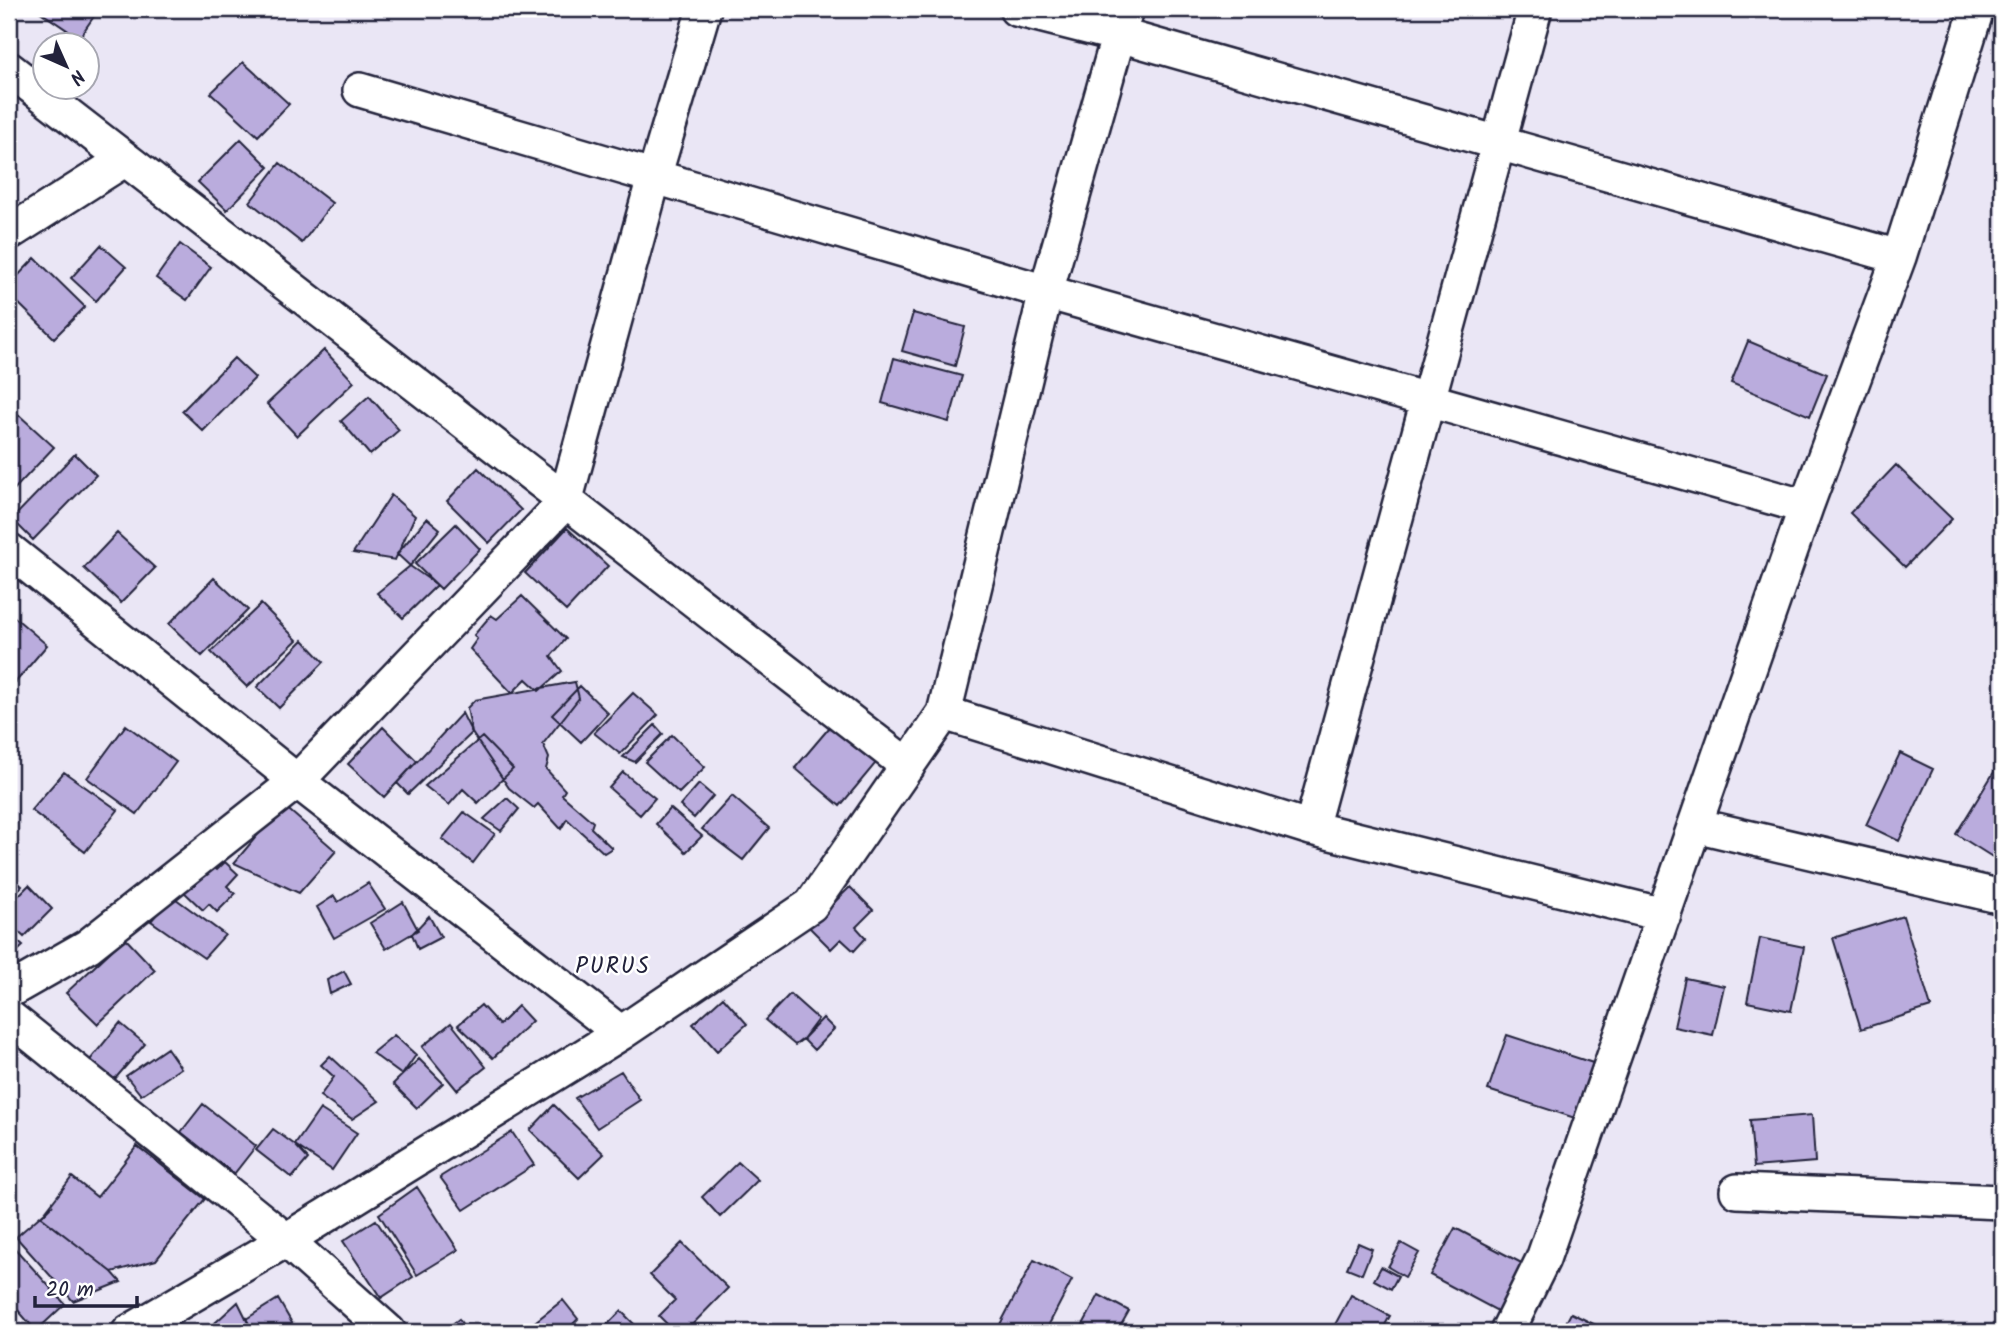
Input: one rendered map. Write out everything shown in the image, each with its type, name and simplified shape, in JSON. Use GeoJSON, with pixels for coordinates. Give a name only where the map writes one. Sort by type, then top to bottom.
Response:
{"type":"FeatureCollection","features":[{"type":"Feature","properties":{"kind":"street"},"geometry":{"type":"LineString","coordinates":[[9,991],[88,947],[297,781],[565,502],[654,177],[705,9]]}},
{"type":"Feature","properties":{"kind":"street"},"geometry":{"type":"LineString","coordinates":[[1016,9],[1122,22],[1498,143],[1899,257]]}},
{"type":"Feature","properties":{"kind":"street"},"geometry":{"type":"LineString","coordinates":[[1311,828],[1535,9]]}},
{"type":"Feature","properties":{"kind":"street"},"geometry":{"type":"LineString","coordinates":[[1507,1332],[1543,1259],[1806,507],[1899,257],[1977,9]]}},
{"type":"Feature","properties":{"kind":"street"},"geometry":{"type":"LineString","coordinates":[[129,1332],[286,1240],[621,1033],[811,905],[944,713],[1046,292],[1122,22]]}},
{"type":"Feature","properties":{"kind":"street"},"geometry":{"type":"LineString","coordinates":[[9,69],[908,766]]}},
{"type":"Feature","properties":{"kind":"street"},"geometry":{"type":"LineString","coordinates":[[360,90],[1046,292],[1806,507]]}},
{"type":"Feature","properties":{"kind":"street"},"geometry":{"type":"LineString","coordinates":[[9,233],[124,160]]}},
{"type":"Feature","properties":{"kind":"street"},"geometry":{"type":"LineString","coordinates":[[9,550],[297,781],[621,1033]]}},
{"type":"Feature","properties":{"kind":"street"},"geometry":{"type":"LineString","coordinates":[[944,713],[1311,828],[1664,915]]}},
{"type":"Feature","properties":{"kind":"street"},"geometry":{"type":"LineString","coordinates":[[1695,825],[2002,897]]}},
{"type":"Feature","properties":{"kind":"street"},"geometry":{"type":"LineString","coordinates":[[9,1017],[286,1240],[389,1332]]}},
{"type":"Feature","properties":{"kind":"street"},"geometry":{"type":"LineString","coordinates":[[1737,1191],[2002,1202]]}},
{"type":"Feature","properties":{"kind":"building"},"geometry":{"type":"Polygon","coordinates":[[[99,9],[83,32],[70,32],[39,11],[99,9]]]}},
{"type":"Feature","properties":{"kind":"building"},"geometry":{"type":"Polygon","coordinates":[[[243,62],[289,104],[258,136],[211,93],[243,62]]]}},
{"type":"Feature","properties":{"kind":"building"},"geometry":{"type":"Polygon","coordinates":[[[241,139],[269,167],[227,210],[198,182],[241,139]]]}},
{"type":"Feature","properties":{"kind":"building"},"geometry":{"type":"Polygon","coordinates":[[[280,163],[332,203],[302,243],[250,202],[280,163]]]}},
{"type":"Feature","properties":{"kind":"building"},"geometry":{"type":"Polygon","coordinates":[[[180,244],[211,267],[187,300],[156,278],[180,244]]]}},
{"type":"Feature","properties":{"kind":"building"},"geometry":{"type":"Polygon","coordinates":[[[101,245],[126,267],[96,301],[71,278],[101,245]]]}},
{"type":"Feature","properties":{"kind":"building"},"geometry":{"type":"Polygon","coordinates":[[[35,258],[85,307],[54,338],[9,294],[9,285],[35,258]]]}},
{"type":"Feature","properties":{"kind":"building"},"geometry":{"type":"Polygon","coordinates":[[[913,313],[965,327],[955,366],[902,351],[913,313]]]}},
{"type":"Feature","properties":{"kind":"building"},"geometry":{"type":"Polygon","coordinates":[[[1748,341],[1827,374],[1810,416],[1731,383],[1748,341]]]}},
{"type":"Feature","properties":{"kind":"building"},"geometry":{"type":"Polygon","coordinates":[[[324,350],[354,382],[297,436],[267,404],[324,350]]]}},
{"type":"Feature","properties":{"kind":"building"},"geometry":{"type":"Polygon","coordinates":[[[234,358],[255,378],[203,431],[182,411],[234,358]]]}},
{"type":"Feature","properties":{"kind":"building"},"geometry":{"type":"Polygon","coordinates":[[[894,358],[962,376],[949,422],[882,403],[894,358]]]}},
{"type":"Feature","properties":{"kind":"building"},"geometry":{"type":"Polygon","coordinates":[[[369,396],[399,430],[370,455],[341,421],[369,396]]]}},
{"type":"Feature","properties":{"kind":"building"},"geometry":{"type":"Polygon","coordinates":[[[19,415],[54,447],[9,495],[9,426],[19,415]]]}},
{"type":"Feature","properties":{"kind":"building"},"geometry":{"type":"Polygon","coordinates":[[[75,454],[96,475],[33,540],[12,519],[75,454]]]}},
{"type":"Feature","properties":{"kind":"building"},"geometry":{"type":"Polygon","coordinates":[[[1896,465],[1952,519],[1905,567],[1850,513],[1896,465]]]}},
{"type":"Feature","properties":{"kind":"building"},"geometry":{"type":"Polygon","coordinates":[[[478,468],[521,510],[489,543],[447,501],[478,468]]]}},
{"type":"Feature","properties":{"kind":"building"},"geometry":{"type":"Polygon","coordinates":[[[391,495],[415,516],[395,560],[353,553],[391,495]]]}},
{"type":"Feature","properties":{"kind":"building"},"geometry":{"type":"Polygon","coordinates":[[[427,518],[440,529],[410,566],[397,554],[427,518]]]}},
{"type":"Feature","properties":{"kind":"building"},"geometry":{"type":"Polygon","coordinates":[[[456,524],[480,549],[441,589],[415,564],[456,524]]]}},
{"type":"Feature","properties":{"kind":"building"},"geometry":{"type":"Polygon","coordinates":[[[567,528],[608,566],[566,611],[525,573],[567,528]]]}},
{"type":"Feature","properties":{"kind":"building"},"geometry":{"type":"Polygon","coordinates":[[[117,533],[155,568],[121,603],[84,568],[117,533]]]}},
{"type":"Feature","properties":{"kind":"building"},"geometry":{"type":"Polygon","coordinates":[[[410,566],[437,585],[403,618],[377,593],[410,566]]]}},
{"type":"Feature","properties":{"kind":"building"},"geometry":{"type":"Polygon","coordinates":[[[214,578],[248,610],[202,656],[169,624],[214,578]]]}},
{"type":"Feature","properties":{"kind":"building"},"geometry":{"type":"Polygon","coordinates":[[[522,596],[566,639],[551,656],[562,671],[539,691],[526,679],[512,693],[470,649],[477,639],[474,635],[491,615],[497,619],[522,596]]]}},
{"type":"Feature","properties":{"kind":"building"},"geometry":{"type":"Polygon","coordinates":[[[261,604],[297,640],[247,687],[211,652],[261,604]]]}},
{"type":"Feature","properties":{"kind":"building"},"geometry":{"type":"Polygon","coordinates":[[[12,615],[47,645],[9,690],[9,619],[12,615]]]}},
{"type":"Feature","properties":{"kind":"building"},"geometry":{"type":"Polygon","coordinates":[[[303,640],[324,662],[279,708],[257,687],[303,640]]]}},
{"type":"Feature","properties":{"kind":"building"},"geometry":{"type":"Polygon","coordinates":[[[575,682],[579,698],[543,744],[549,758],[546,769],[565,790],[562,795],[593,822],[591,828],[612,848],[604,853],[567,819],[561,829],[538,804],[534,808],[509,788],[472,733],[467,708],[475,700],[575,682]]]}},
{"type":"Feature","properties":{"kind":"building"},"geometry":{"type":"Polygon","coordinates":[[[580,686],[608,713],[581,742],[552,715],[580,686]]]}},
{"type":"Feature","properties":{"kind":"building"},"geometry":{"type":"Polygon","coordinates":[[[633,693],[658,715],[620,754],[594,733],[633,693]]]}},
{"type":"Feature","properties":{"kind":"building"},"geometry":{"type":"Polygon","coordinates":[[[462,713],[472,733],[408,794],[397,783],[462,713]]]}},
{"type":"Feature","properties":{"kind":"building"},"geometry":{"type":"Polygon","coordinates":[[[835,721],[880,758],[840,806],[795,768],[835,721]]]}},
{"type":"Feature","properties":{"kind":"building"},"geometry":{"type":"Polygon","coordinates":[[[126,725],[176,762],[137,814],[87,778],[126,725]]]}},
{"type":"Feature","properties":{"kind":"building"},"geometry":{"type":"Polygon","coordinates":[[[655,725],[663,734],[635,762],[623,757],[655,725]]]}},
{"type":"Feature","properties":{"kind":"building"},"geometry":{"type":"Polygon","coordinates":[[[383,727],[417,761],[384,797],[348,764],[383,727]]]}},
{"type":"Feature","properties":{"kind":"building"},"geometry":{"type":"Polygon","coordinates":[[[672,735],[705,767],[679,793],[645,762],[672,735]]]}},
{"type":"Feature","properties":{"kind":"building"},"geometry":{"type":"Polygon","coordinates":[[[482,737],[513,769],[478,803],[463,789],[449,805],[425,786],[482,737]]]}},
{"type":"Feature","properties":{"kind":"building"},"geometry":{"type":"Polygon","coordinates":[[[1900,753],[1933,769],[1899,841],[1866,825],[1900,753]]]}},
{"type":"Feature","properties":{"kind":"building"},"geometry":{"type":"Polygon","coordinates":[[[2002,759],[2002,863],[1956,834],[2002,759]]]}},
{"type":"Feature","properties":{"kind":"building"},"geometry":{"type":"Polygon","coordinates":[[[64,772],[118,810],[85,852],[31,810],[64,772]]]}},
{"type":"Feature","properties":{"kind":"building"},"geometry":{"type":"Polygon","coordinates":[[[623,772],[655,798],[640,815],[609,788],[623,772]]]}},
{"type":"Feature","properties":{"kind":"building"},"geometry":{"type":"Polygon","coordinates":[[[699,784],[713,796],[694,818],[680,806],[699,784]]]}},
{"type":"Feature","properties":{"kind":"building"},"geometry":{"type":"Polygon","coordinates":[[[732,796],[769,828],[743,860],[702,829],[732,796]]]}},
{"type":"Feature","properties":{"kind":"building"},"geometry":{"type":"Polygon","coordinates":[[[507,798],[519,809],[501,831],[484,819],[507,798]]]}},
{"type":"Feature","properties":{"kind":"building"},"geometry":{"type":"Polygon","coordinates":[[[283,805],[336,851],[299,893],[234,863],[283,805]]]}},
{"type":"Feature","properties":{"kind":"building"},"geometry":{"type":"Polygon","coordinates":[[[670,808],[702,836],[686,852],[656,824],[670,808]]]}},
{"type":"Feature","properties":{"kind":"building"},"geometry":{"type":"Polygon","coordinates":[[[464,812],[495,834],[473,863],[442,839],[464,812]]]}},
{"type":"Feature","properties":{"kind":"building"},"geometry":{"type":"Polygon","coordinates":[[[225,862],[238,874],[227,886],[235,894],[217,912],[209,904],[203,910],[183,891],[210,864],[217,870],[225,862]]]}},
{"type":"Feature","properties":{"kind":"building"},"geometry":{"type":"Polygon","coordinates":[[[9,874],[22,886],[9,899],[9,874]]]}},
{"type":"Feature","properties":{"kind":"building"},"geometry":{"type":"Polygon","coordinates":[[[368,883],[385,909],[334,938],[317,907],[334,896],[338,902],[368,883]]]}},
{"type":"Feature","properties":{"kind":"building"},"geometry":{"type":"Polygon","coordinates":[[[29,885],[52,909],[24,937],[9,923],[9,905],[29,885]]]}},
{"type":"Feature","properties":{"kind":"building"},"geometry":{"type":"Polygon","coordinates":[[[850,887],[873,910],[856,927],[866,938],[854,951],[841,939],[831,949],[809,927],[850,887]]]}},
{"type":"Feature","properties":{"kind":"building"},"geometry":{"type":"Polygon","coordinates":[[[172,896],[225,935],[204,958],[151,921],[172,896]]]}},
{"type":"Feature","properties":{"kind":"building"},"geometry":{"type":"Polygon","coordinates":[[[403,902],[418,930],[386,949],[370,923],[403,902]]]}},
{"type":"Feature","properties":{"kind":"building"},"geometry":{"type":"Polygon","coordinates":[[[429,916],[441,937],[418,949],[412,934],[429,916]]]}},
{"type":"Feature","properties":{"kind":"building"},"geometry":{"type":"Polygon","coordinates":[[[1903,916],[1931,1007],[1861,1029],[1833,938],[1903,916]]]}},
{"type":"Feature","properties":{"kind":"building"},"geometry":{"type":"Polygon","coordinates":[[[9,934],[23,946],[9,959],[9,934]]]}},
{"type":"Feature","properties":{"kind":"building"},"geometry":{"type":"Polygon","coordinates":[[[125,938],[155,970],[98,1024],[66,993],[125,938]]]}},
{"type":"Feature","properties":{"kind":"building"},"geometry":{"type":"Polygon","coordinates":[[[1760,938],[1804,947],[1791,1011],[1747,1002],[1760,938]]]}},
{"type":"Feature","properties":{"kind":"building"},"geometry":{"type":"Polygon","coordinates":[[[344,971],[351,984],[330,994],[327,980],[344,971]]]}},
{"type":"Feature","properties":{"kind":"building"},"geometry":{"type":"Polygon","coordinates":[[[1685,978],[1724,986],[1713,1035],[1674,1027],[1685,978]]]}},
{"type":"Feature","properties":{"kind":"building"},"geometry":{"type":"Polygon","coordinates":[[[790,994],[818,1019],[795,1045],[765,1020],[790,994]]]}},
{"type":"Feature","properties":{"kind":"building"},"geometry":{"type":"Polygon","coordinates":[[[723,997],[747,1024],[717,1051],[693,1024],[723,997]]]}},
{"type":"Feature","properties":{"kind":"building"},"geometry":{"type":"Polygon","coordinates":[[[481,1005],[499,1025],[518,1006],[532,1021],[493,1058],[458,1025],[481,1005]]]}},
{"type":"Feature","properties":{"kind":"building"},"geometry":{"type":"Polygon","coordinates":[[[823,1018],[834,1029],[814,1050],[803,1039],[823,1018]]]}},
{"type":"Feature","properties":{"kind":"building"},"geometry":{"type":"Polygon","coordinates":[[[120,1023],[145,1044],[114,1080],[90,1060],[120,1023]]]}},
{"type":"Feature","properties":{"kind":"building"},"geometry":{"type":"Polygon","coordinates":[[[451,1023],[486,1067],[457,1090],[422,1047],[451,1023]]]}},
{"type":"Feature","properties":{"kind":"building"},"geometry":{"type":"Polygon","coordinates":[[[394,1035],[416,1055],[402,1075],[372,1053],[394,1035]]]}},
{"type":"Feature","properties":{"kind":"building"},"geometry":{"type":"Polygon","coordinates":[[[1507,1035],[1596,1064],[1578,1119],[1488,1090],[1507,1035]]]}},
{"type":"Feature","properties":{"kind":"building"},"geometry":{"type":"Polygon","coordinates":[[[167,1048],[181,1068],[141,1095],[126,1076],[167,1048]]]}},
{"type":"Feature","properties":{"kind":"building"},"geometry":{"type":"Polygon","coordinates":[[[330,1056],[379,1101],[352,1119],[320,1096],[334,1077],[321,1065],[330,1056]]]}},
{"type":"Feature","properties":{"kind":"building"},"geometry":{"type":"Polygon","coordinates":[[[419,1059],[443,1083],[417,1108],[393,1084],[419,1059]]]}},
{"type":"Feature","properties":{"kind":"building"},"geometry":{"type":"Polygon","coordinates":[[[621,1071],[640,1100],[597,1128],[575,1098],[621,1071]]]}},
{"type":"Feature","properties":{"kind":"building"},"geometry":{"type":"Polygon","coordinates":[[[203,1104],[256,1146],[234,1174],[181,1132],[203,1104]]]}},
{"type":"Feature","properties":{"kind":"building"},"geometry":{"type":"Polygon","coordinates":[[[554,1105],[604,1154],[579,1178],[530,1130],[554,1105]]]}},
{"type":"Feature","properties":{"kind":"building"},"geometry":{"type":"Polygon","coordinates":[[[320,1109],[357,1133],[332,1170],[295,1145],[320,1109]]]}},
{"type":"Feature","properties":{"kind":"building"},"geometry":{"type":"Polygon","coordinates":[[[1812,1115],[1815,1162],[1754,1167],[1750,1120],[1812,1115]]]}},
{"type":"Feature","properties":{"kind":"building"},"geometry":{"type":"Polygon","coordinates":[[[273,1129],[295,1145],[308,1159],[292,1178],[256,1150],[273,1129]]]}},
{"type":"Feature","properties":{"kind":"building"},"geometry":{"type":"Polygon","coordinates":[[[512,1132],[534,1165],[464,1210],[440,1177],[512,1132]]]}},
{"type":"Feature","properties":{"kind":"building"},"geometry":{"type":"Polygon","coordinates":[[[137,1146],[205,1199],[156,1260],[112,1272],[41,1217],[72,1177],[97,1197],[137,1146]]]}},
{"type":"Feature","properties":{"kind":"building"},"geometry":{"type":"Polygon","coordinates":[[[738,1162],[758,1180],[720,1217],[702,1197],[738,1162]]]}},
{"type":"Feature","properties":{"kind":"building"},"geometry":{"type":"Polygon","coordinates":[[[417,1187],[458,1250],[417,1275],[379,1214],[417,1187]]]}},
{"type":"Feature","properties":{"kind":"building"},"geometry":{"type":"Polygon","coordinates":[[[53,1205],[41,1217],[121,1282],[73,1301],[16,1237],[53,1205]]]}},
{"type":"Feature","properties":{"kind":"building"},"geometry":{"type":"Polygon","coordinates":[[[376,1220],[413,1277],[381,1298],[343,1241],[376,1220]]]}},
{"type":"Feature","properties":{"kind":"building"},"geometry":{"type":"Polygon","coordinates":[[[1455,1228],[1531,1268],[1505,1315],[1430,1275],[1455,1228]]]}},
{"type":"Feature","properties":{"kind":"building"},"geometry":{"type":"Polygon","coordinates":[[[10,1243],[65,1304],[36,1331],[9,1300],[10,1243]]]}},
{"type":"Feature","properties":{"kind":"building"},"geometry":{"type":"Polygon","coordinates":[[[682,1243],[728,1288],[685,1332],[675,1332],[659,1316],[675,1300],[650,1275],[682,1243]]]}},
{"type":"Feature","properties":{"kind":"building"},"geometry":{"type":"Polygon","coordinates":[[[1358,1243],[1372,1249],[1362,1274],[1347,1268],[1358,1243]]]}},
{"type":"Feature","properties":{"kind":"building"},"geometry":{"type":"Polygon","coordinates":[[[1358,1243],[1372,1249],[1362,1274],[1347,1268],[1358,1243]]]}},
{"type":"Feature","properties":{"kind":"building"},"geometry":{"type":"Polygon","coordinates":[[[1401,1243],[1419,1253],[1405,1277],[1388,1267],[1401,1243]]]}},
{"type":"Feature","properties":{"kind":"building"},"geometry":{"type":"Polygon","coordinates":[[[1401,1243],[1419,1253],[1405,1277],[1388,1267],[1401,1243]]]}},
{"type":"Feature","properties":{"kind":"building"},"geometry":{"type":"Polygon","coordinates":[[[1034,1260],[1072,1280],[1045,1332],[996,1332],[1034,1260]]]}},
{"type":"Feature","properties":{"kind":"building"},"geometry":{"type":"Polygon","coordinates":[[[1381,1267],[1398,1276],[1391,1289],[1374,1280],[1381,1267]]]}},
{"type":"Feature","properties":{"kind":"building"},"geometry":{"type":"Polygon","coordinates":[[[1381,1267],[1398,1276],[1391,1289],[1374,1280],[1381,1267]]]}},
{"type":"Feature","properties":{"kind":"building"},"geometry":{"type":"Polygon","coordinates":[[[1099,1295],[1129,1311],[1117,1332],[1079,1332],[1099,1295]]]}},
{"type":"Feature","properties":{"kind":"building"},"geometry":{"type":"Polygon","coordinates":[[[1351,1295],[1390,1316],[1381,1332],[1331,1332],[1351,1295]]]}},
{"type":"Feature","properties":{"kind":"building"},"geometry":{"type":"Polygon","coordinates":[[[278,1299],[296,1330],[253,1332],[246,1319],[278,1299]]]}},
{"type":"Feature","properties":{"kind":"building"},"geometry":{"type":"Polygon","coordinates":[[[563,1300],[578,1319],[565,1332],[522,1332],[563,1300]]]}},
{"type":"Feature","properties":{"kind":"building"},"geometry":{"type":"Polygon","coordinates":[[[238,1302],[253,1332],[205,1332],[238,1302]]]}},
{"type":"Feature","properties":{"kind":"building"},"geometry":{"type":"Polygon","coordinates":[[[621,1311],[642,1332],[600,1332],[621,1311]]]}},
{"type":"Feature","properties":{"kind":"building"},"geometry":{"type":"Polygon","coordinates":[[[1571,1313],[1610,1332],[1561,1332],[1571,1313]]]}},
{"type":"Feature","properties":{"kind":"building"},"geometry":{"type":"Polygon","coordinates":[[[9,1314],[22,1332],[9,1332],[9,1314]]]}},
{"type":"Feature","properties":{"kind":"building"},"geometry":{"type":"Polygon","coordinates":[[[459,1319],[467,1332],[442,1332],[459,1319]]]}},
{"type":"Feature","properties":{"kind":"district","name":"PURUS"},"geometry":{"type":"Point","coordinates":[613,967]}}]}
